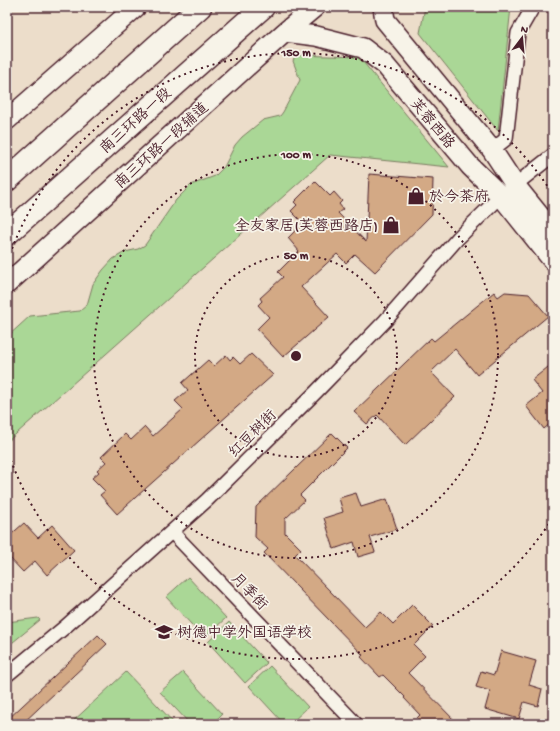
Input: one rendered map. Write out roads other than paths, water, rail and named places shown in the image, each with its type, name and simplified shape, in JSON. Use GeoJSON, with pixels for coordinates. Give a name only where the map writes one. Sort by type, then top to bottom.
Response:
{"type":"FeatureCollection","features":[{"type":"Feature","properties":{"kind":"highway"},"geometry":{"type":"LineString","coordinates":[[9,178],[200,7]]}},
{"type":"Feature","properties":{"kind":"highway","name":"南三环路一段"},"geometry":{"type":"LineString","coordinates":[[7,234],[263,7]]}},
{"type":"Feature","properties":{"kind":"main road"},"geometry":{"type":"LineString","coordinates":[[7,120],[136,7]]}},
{"type":"Feature","properties":{"kind":"main road","name":"南三环路一段辅道"},"geometry":{"type":"LineString","coordinates":[[7,284],[285,32],[315,7]]}},
{"type":"Feature","properties":{"kind":"main road","name":"芙蓉西路"},"geometry":{"type":"LineString","coordinates":[[383,7],[385,20],[492,150],[508,191],[553,260]]}},
{"type":"Feature","properties":{"kind":"main road","name":"芙蓉西路"},"geometry":{"type":"LineString","coordinates":[[285,32],[316,36],[363,48],[385,65],[470,166],[508,191],[553,232]]}},
{"type":"Feature","properties":{"kind":"street"},"geometry":{"type":"LineString","coordinates":[[492,150],[506,139],[518,33],[533,7]]}},
{"type":"Feature","properties":{"kind":"street","name":"红豆树街"},"geometry":{"type":"LineString","coordinates":[[7,675],[70,622],[207,500],[322,387],[385,321],[458,238],[508,191],[553,155]]}},
{"type":"Feature","properties":{"kind":"street","name":"月季街"},"geometry":{"type":"LineString","coordinates":[[172,532],[356,724]]}},
{"type":"Feature","properties":{"kind":"place","name":"於今茶府"},"geometry":{"type":"Point","coordinates":[416,196]}},
{"type":"Feature","properties":{"kind":"place","name":"全友家居(芙蓉西路店)"},"geometry":{"type":"Point","coordinates":[391,225]}},
{"type":"Feature","properties":{"kind":"place","name":"树德中学外国语学校"},"geometry":{"type":"Point","coordinates":[164,632]}}]}
